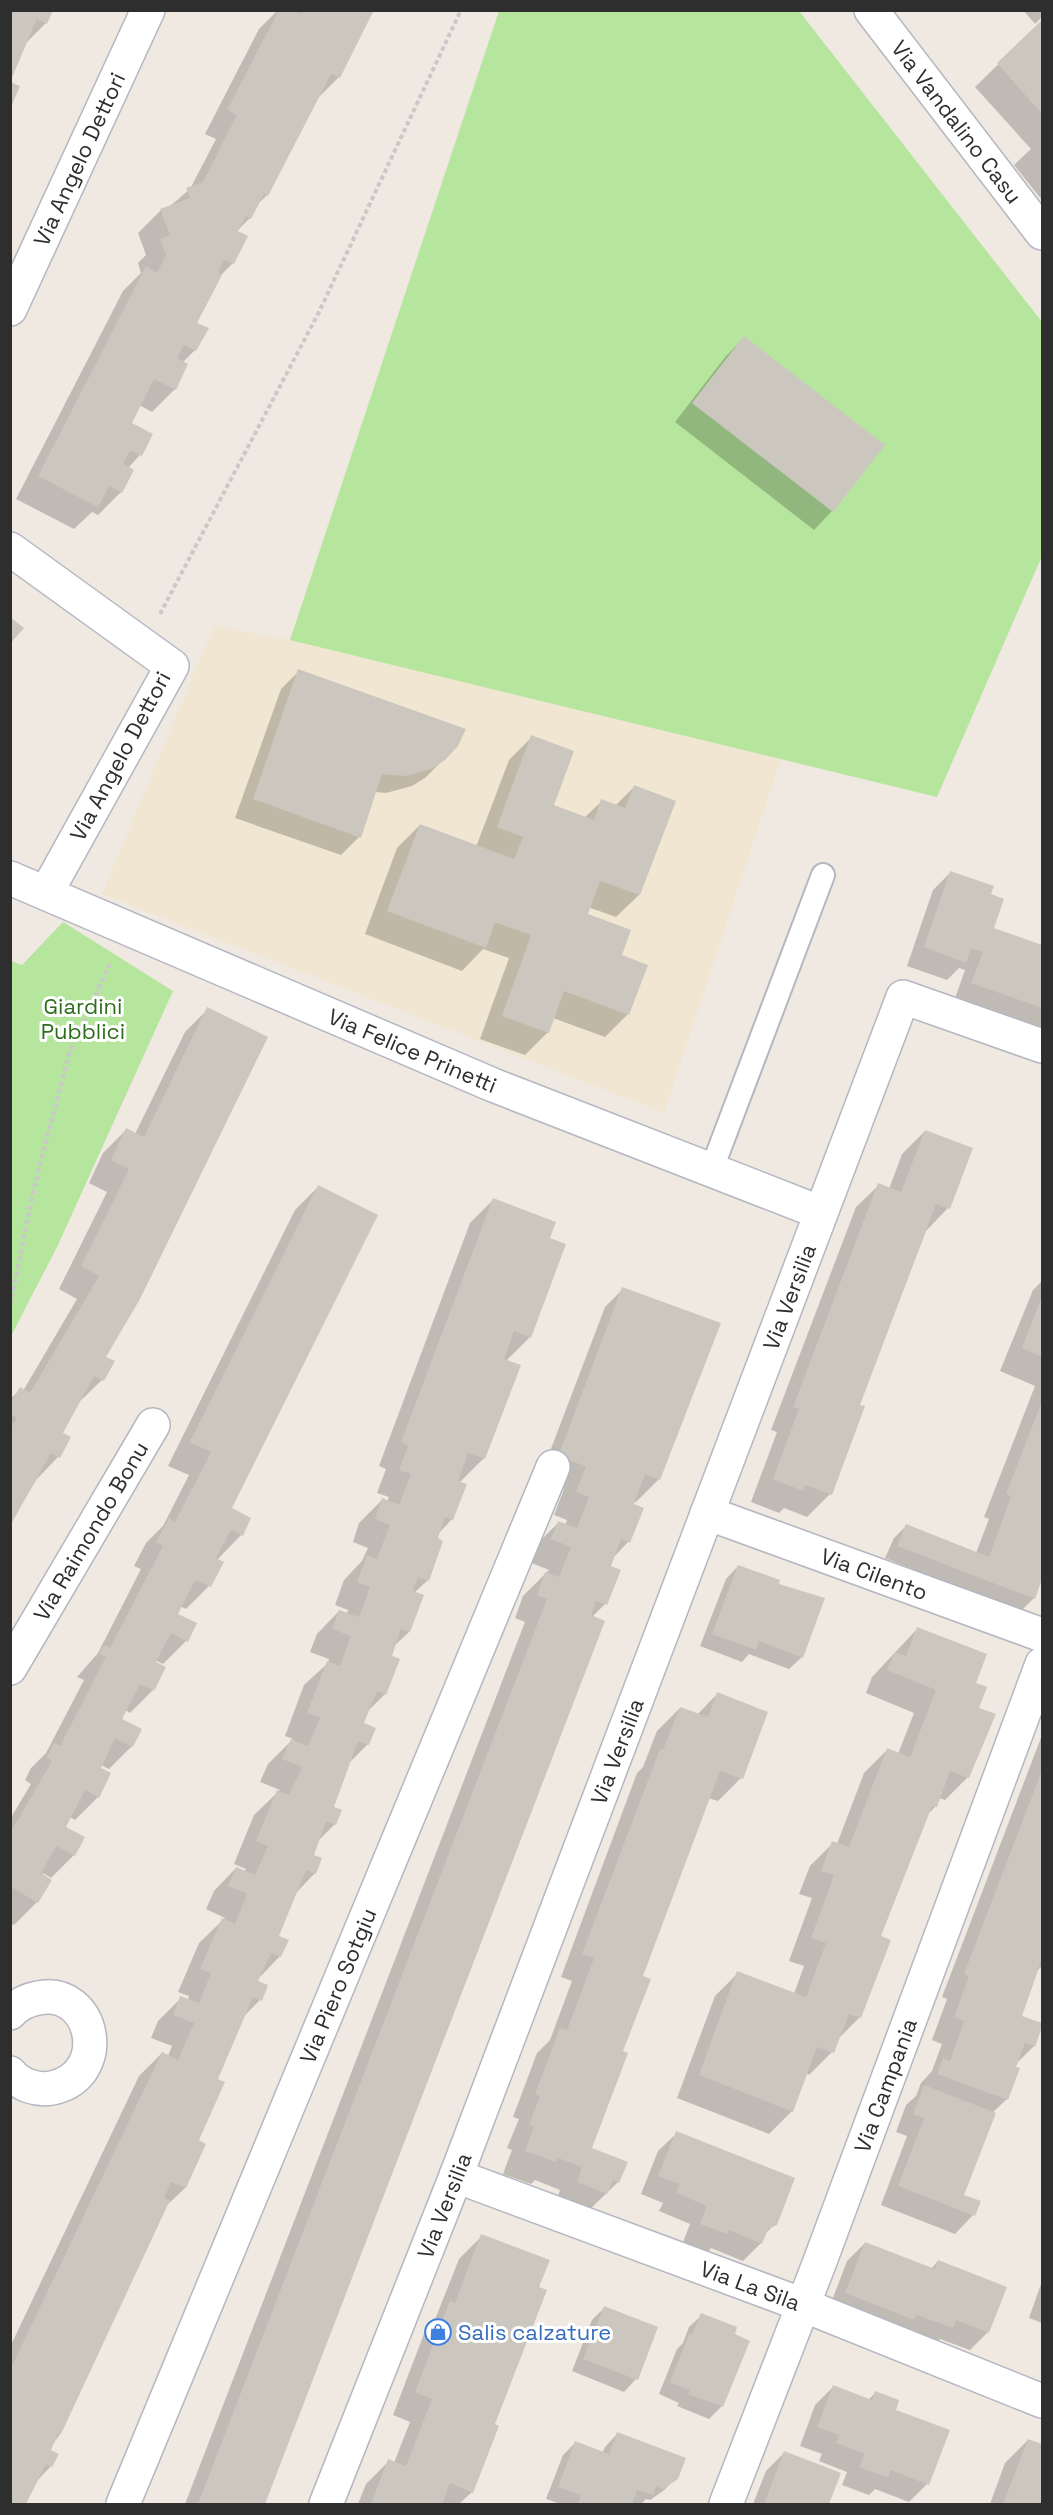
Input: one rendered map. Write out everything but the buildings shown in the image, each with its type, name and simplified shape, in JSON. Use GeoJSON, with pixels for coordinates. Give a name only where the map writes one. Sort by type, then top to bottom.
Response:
{"type":"FeatureCollection","features":[{"type":"Feature","properties":{"kind":"street","name":"Via Angelo Dettori"},"geometry":{"type":"LineString","coordinates":[[10,309],[148,10]]}},
{"type":"Feature","properties":{"kind":"street","name":"Via Vandalino Casu"},"geometry":{"type":"LineString","coordinates":[[871,10],[1042,233]]}},
{"type":"Feature","properties":{"kind":"street","name":"Via Angelo Dettori"},"geometry":{"type":"LineString","coordinates":[[10,549],[172,666],[46,893]]}},
{"type":"Feature","properties":{"kind":"street","name":"Via Felice Prinetti"},"geometry":{"type":"LineString","coordinates":[[10,878],[493,1085],[819,1212]]}},
{"type":"Feature","properties":{"kind":"street","name":"Via Versilia"},"geometry":{"type":"LineString","coordinates":[[326,2505],[456,2176],[819,1212],[903,997],[1042,1046]]}},
{"type":"Feature","properties":{"kind":"street","name":"Via Raimondo Bonu"},"geometry":{"type":"LineString","coordinates":[[10,1668],[153,1425]]}},
{"type":"Feature","properties":{"kind":"street","name":"Via Piero Sotgiu"},"geometry":{"type":"LineString","coordinates":[[123,2505],[553,1467]]}},
{"type":"Feature","properties":{"kind":"street","name":"Via Cilento"},"geometry":{"type":"LineString","coordinates":[[707,1513],[1042,1635]]}},
{"type":"Feature","properties":{"kind":"street","name":"Via Campania"},"geometry":{"type":"LineString","coordinates":[[726,2505],[1042,1664]]}},
{"type":"Feature","properties":{"kind":"street"},"geometry":{"type":"LineString","coordinates":[[10,2013],[26,2001],[45,1996],[62,2000],[77,2010],[87,2024],[91,2043],[87,2062],[78,2076],[62,2086],[45,2090],[16,2089]]}},
{"type":"Feature","properties":{"kind":"street","name":"Via La Sila"},"geometry":{"type":"LineString","coordinates":[[456,2176],[803,2305],[1042,2401]]}},
{"type":"Feature","properties":{"kind":"lane"},"geometry":{"type":"LineString","coordinates":[[711,1171],[823,875]]}},
{"type":"Feature","properties":{"kind":"path"},"geometry":{"type":"LineString","coordinates":[[142,646],[171,596],[319,312],[461,10]]}},
{"type":"Feature","properties":{"kind":"path"},"geometry":{"type":"LineString","coordinates":[[10,1305],[34,1188],[69,1054],[126,927]]}},
{"type":"Feature","properties":{"kind":"shaded area"},"geometry":{"type":"Polygon","coordinates":[[[214,626],[290,640],[781,759],[664,1113],[102,894],[214,626]]]}},
{"type":"Feature","properties":{"kind":"green space"},"geometry":{"type":"Polygon","coordinates":[[[499,11],[799,11],[1042,322],[1042,556],[937,797],[290,640],[499,11]]]}},
{"type":"Feature","properties":{"kind":"green space","name":"Giardini Pubblici"},"geometry":{"type":"Polygon","coordinates":[[[63,922],[173,991],[58,1245],[11,1336],[11,961],[22,965],[63,922]]]}},
{"type":"Feature","properties":{"kind":"place","name":"Salis calzature"},"geometry":{"type":"Point","coordinates":[438,2332]}}]}
